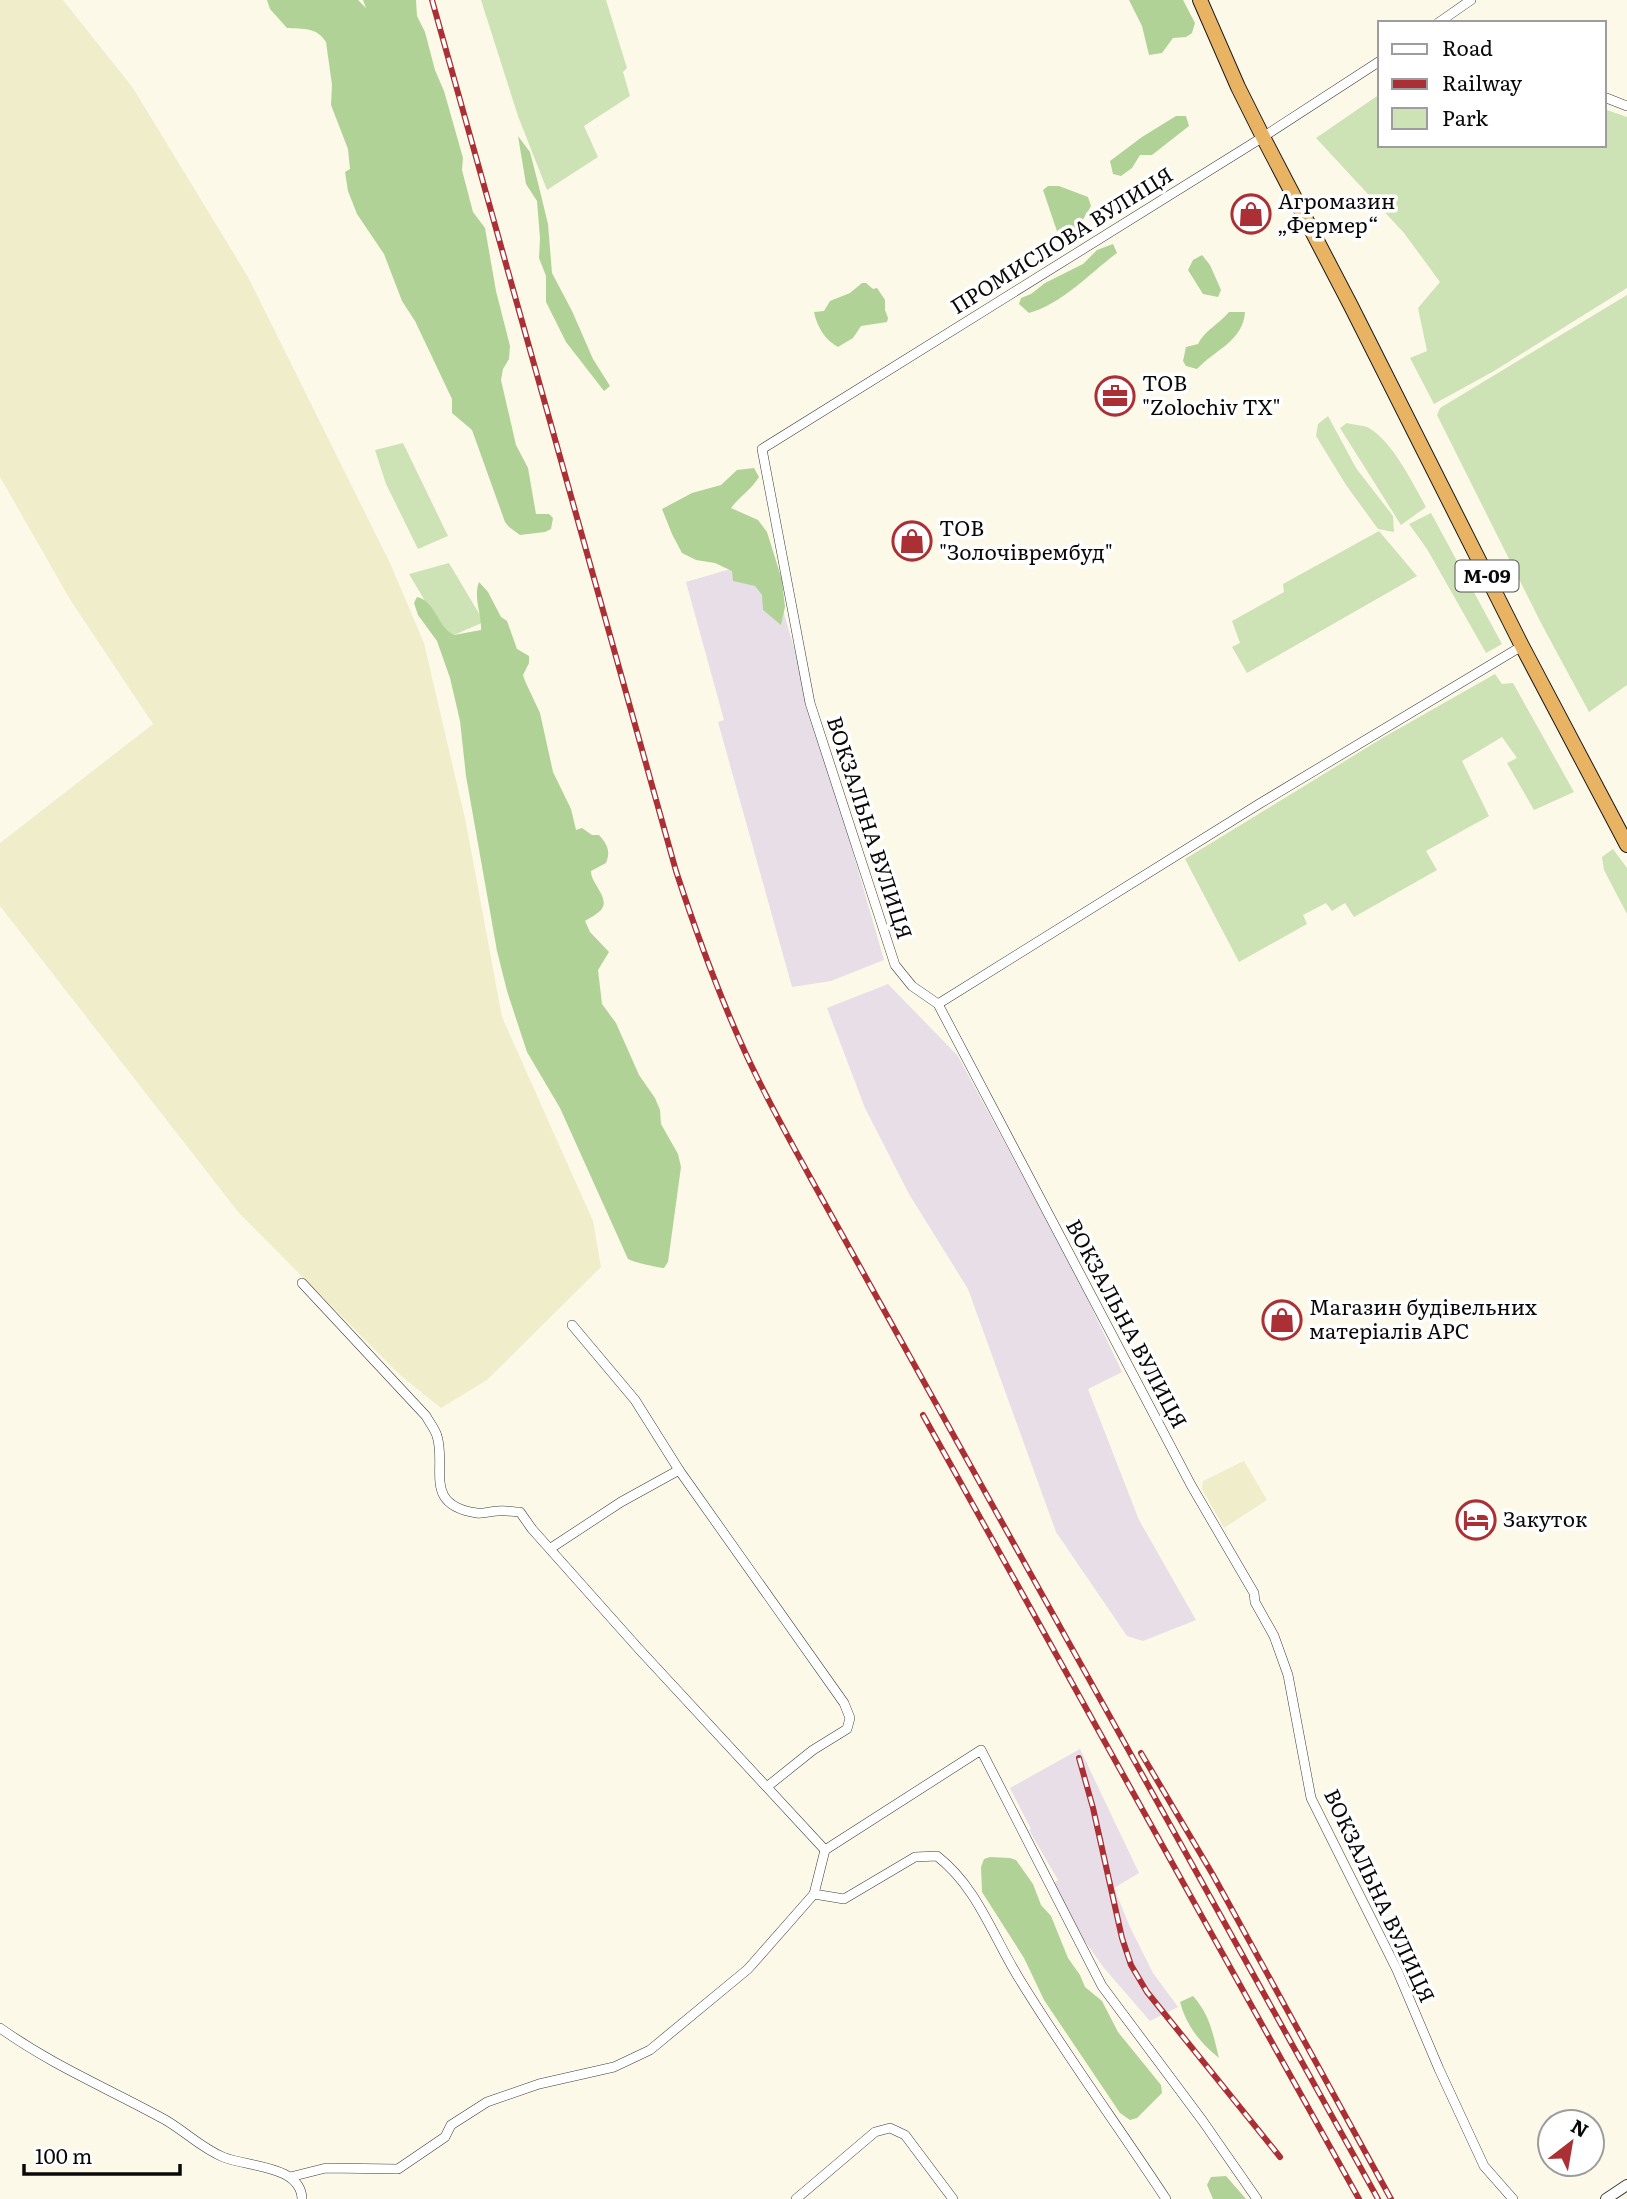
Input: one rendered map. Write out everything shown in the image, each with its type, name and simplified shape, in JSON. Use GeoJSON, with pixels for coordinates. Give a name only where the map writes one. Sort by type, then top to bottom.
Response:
{"type":"FeatureCollection","features":[{"type":"Feature","properties":{"kind":"highway","name":"М-09"},"geometry":{"type":"LineString","coordinates":[[1200,0],[1238,88],[1522,646],[1627,845]]}},
{"type":"Feature","properties":{"kind":"street"},"geometry":{"type":"LineString","coordinates":[[1441,21],[1471,0]]}},
{"type":"Feature","properties":{"kind":"street","name":"ПРОМИСЛОВА ВУЛИЦЯ"},"geometry":{"type":"LineString","coordinates":[[762,449],[1263,137],[1378,62]]}},
{"type":"Feature","properties":{"kind":"street"},"geometry":{"type":"LineString","coordinates":[[1606,98],[1627,106]]}},
{"type":"Feature","properties":{"kind":"street","name":"ВОКЗАЛЬНА ВУЛИЦЯ"},"geometry":{"type":"LineString","coordinates":[[762,449],[810,704],[895,965],[912,986],[938,1004],[1191,1485],[1254,1593],[1255,1602],[1274,1636],[1288,1675],[1311,1798],[1391,1958],[1484,2166],[1513,2199]]}},
{"type":"Feature","properties":{"kind":"street"},"geometry":{"type":"LineString","coordinates":[[938,1004],[1259,804],[1522,646]]}},
{"type":"Feature","properties":{"kind":"street"},"geometry":{"type":"LineString","coordinates":[[302,1283],[426,1416],[437,1436],[438,1476],[440,1488],[446,1498],[458,1508],[481,1514],[500,1510],[520,1512],[638,1648],[825,1850]]}},
{"type":"Feature","properties":{"kind":"street"},"geometry":{"type":"LineString","coordinates":[[572,1325],[635,1400],[679,1470],[844,1703],[850,1718],[847,1729],[813,1750],[768,1786]]}},
{"type":"Feature","properties":{"kind":"street"},"geometry":{"type":"LineString","coordinates":[[551,1548],[621,1502],[679,1470]]}},
{"type":"Feature","properties":{"kind":"street"},"geometry":{"type":"LineString","coordinates":[[290,2177],[326,2168],[398,2169],[445,2137],[451,2125],[487,2102],[539,2084],[614,2067],[650,2050],[748,1969],[814,1894],[825,1850],[981,1750],[1102,1986],[1202,2119],[1257,2199]]}},
{"type":"Feature","properties":{"kind":"street"},"geometry":{"type":"LineString","coordinates":[[814,1894],[844,1899],[915,1857],[937,1856],[951,1867],[965,1883],[1019,1979],[1166,2199]]}},
{"type":"Feature","properties":{"kind":"street"},"geometry":{"type":"LineString","coordinates":[[0,2028],[35,2053],[173,2124],[204,2148],[229,2159],[290,2177],[301,2188],[302,2199]]}},
{"type":"Feature","properties":{"kind":"street"},"geometry":{"type":"LineString","coordinates":[[796,2199],[875,2132],[890,2128],[905,2135],[953,2199]]}},
{"type":"Feature","properties":{"kind":"street"},"geometry":{"type":"LineString","coordinates":[[1605,2199],[1627,2185]]}},
{"type":"Feature","properties":{"kind":"shaded area"},"geometry":{"type":"Polygon","coordinates":[[[0,0],[63,0],[133,88],[248,277],[390,563],[424,643],[466,823],[502,1017],[593,1221],[601,1267],[487,1380],[441,1408],[400,1375],[239,1213],[0,906],[0,843],[153,724],[71,601],[0,477],[0,0]]]}},
{"type":"Feature","properties":{"kind":"shaded area"},"geometry":{"type":"Polygon","coordinates":[[[768,558],[884,960],[831,981],[792,987],[718,722],[724,720],[686,582],[768,558]]]}},
{"type":"Feature","properties":{"kind":"shaded area"},"geometry":{"type":"Polygon","coordinates":[[[888,984],[958,1056],[1077,1277],[1122,1372],[1088,1389],[1139,1520],[1196,1620],[1143,1641],[1127,1636],[1056,1532],[968,1289],[909,1194],[865,1108],[827,1008],[888,984]]]}},
{"type":"Feature","properties":{"kind":"shaded area"},"geometry":{"type":"Polygon","coordinates":[[[1244,1461],[1267,1500],[1224,1528],[1202,1489],[1203,1481],[1244,1461]]]}},
{"type":"Feature","properties":{"kind":"shaded area"},"geometry":{"type":"Polygon","coordinates":[[[1080,1749],[1139,1873],[1114,1888],[1153,1973],[1178,2007],[1150,2021],[1104,1968],[1082,1937],[1054,1883],[1058,1880],[1029,1830],[1031,1829],[1010,1788],[1080,1749]]]}},
{"type":"Feature","properties":{"kind":"green space"},"geometry":{"type":"Polygon","coordinates":[[[267,0],[358,0],[366,8],[363,0],[416,0],[417,16],[425,32],[463,158],[462,170],[473,212],[485,228],[496,291],[510,346],[509,359],[501,380],[516,445],[528,468],[536,514],[549,514],[553,518],[551,529],[520,535],[505,522],[472,430],[452,413],[452,399],[415,321],[402,301],[384,254],[357,214],[348,191],[345,172],[350,169],[348,149],[331,105],[332,85],[326,42],[314,31],[287,28],[270,9],[267,0]]]}},
{"type":"Feature","properties":{"kind":"green space"},"geometry":{"type":"Polygon","coordinates":[[[481,0],[606,0],[627,68],[623,72],[630,96],[584,126],[598,157],[547,190],[518,116],[481,0]]]}},
{"type":"Feature","properties":{"kind":"green space"},"geometry":{"type":"Polygon","coordinates":[[[1129,0],[1183,0],[1195,23],[1192,33],[1186,37],[1173,38],[1162,53],[1149,55],[1142,26],[1129,0]]]}},
{"type":"Feature","properties":{"kind":"green space"},"geometry":{"type":"Polygon","coordinates":[[[1378,95],[1378,147],[1606,147],[1606,110],[1627,117],[1627,288],[1494,371],[1434,404],[1410,358],[1427,351],[1418,308],[1440,282],[1404,233],[1316,138],[1378,95]]]}},
{"type":"Feature","properties":{"kind":"green space"},"geometry":{"type":"Polygon","coordinates":[[[1176,116],[1186,116],[1189,126],[1152,155],[1140,155],[1132,168],[1121,176],[1113,174],[1110,161],[1176,116]]]}},
{"type":"Feature","properties":{"kind":"green space"},"geometry":{"type":"Polygon","coordinates":[[[518,136],[530,152],[538,183],[548,224],[552,273],[593,359],[610,386],[604,391],[566,342],[546,302],[546,276],[539,258],[537,201],[526,184],[518,136]]]}},
{"type":"Feature","properties":{"kind":"green space"},"geometry":{"type":"Polygon","coordinates":[[[1048,186],[1059,186],[1088,197],[1091,206],[1070,241],[1061,243],[1043,190],[1048,186]]]}},
{"type":"Feature","properties":{"kind":"green space"},"geometry":{"type":"Polygon","coordinates":[[[1113,244],[1117,253],[1053,303],[1029,313],[1019,304],[1021,298],[1083,264],[1097,250],[1113,244]]]}},
{"type":"Feature","properties":{"kind":"green space"},"geometry":{"type":"Polygon","coordinates":[[[1202,255],[1210,265],[1221,290],[1218,297],[1203,294],[1188,270],[1193,260],[1202,255]]]}},
{"type":"Feature","properties":{"kind":"green space"},"geometry":{"type":"Polygon","coordinates":[[[862,283],[873,289],[877,288],[885,300],[887,322],[861,326],[853,338],[838,347],[822,332],[814,312],[824,311],[830,301],[850,293],[862,283]]]}},
{"type":"Feature","properties":{"kind":"green space"},"geometry":{"type":"Polygon","coordinates":[[[1627,295],[1627,685],[1589,712],[1541,623],[1437,415],[1440,408],[1627,295]]]}},
{"type":"Feature","properties":{"kind":"green space"},"geometry":{"type":"Polygon","coordinates":[[[1229,312],[1245,312],[1234,338],[1197,369],[1186,366],[1183,361],[1186,347],[1198,344],[1229,312]]]}},
{"type":"Feature","properties":{"kind":"green space"},"geometry":{"type":"Polygon","coordinates":[[[1328,416],[1356,468],[1393,516],[1394,532],[1378,529],[1346,485],[1316,436],[1318,424],[1328,416]]]}},
{"type":"Feature","properties":{"kind":"green space"},"geometry":{"type":"Polygon","coordinates":[[[1347,423],[1364,426],[1378,434],[1402,464],[1426,507],[1401,525],[1340,428],[1347,423]]]}},
{"type":"Feature","properties":{"kind":"green space"},"geometry":{"type":"Polygon","coordinates":[[[403,443],[448,536],[418,549],[386,484],[375,450],[403,443]]]}},
{"type":"Feature","properties":{"kind":"green space"},"geometry":{"type":"Polygon","coordinates":[[[754,468],[759,477],[731,508],[758,520],[767,532],[782,580],[785,607],[781,625],[763,610],[762,595],[755,586],[733,581],[732,571],[682,553],[662,509],[692,493],[721,485],[737,470],[754,468]]]}},
{"type":"Feature","properties":{"kind":"green space"},"geometry":{"type":"Polygon","coordinates":[[[1431,513],[1502,644],[1486,653],[1427,549],[1409,524],[1431,513]]]}},
{"type":"Feature","properties":{"kind":"green space"},"geometry":{"type":"Polygon","coordinates":[[[1379,531],[1417,576],[1247,673],[1232,647],[1240,643],[1232,621],[1284,592],[1283,584],[1379,531]]]}},
{"type":"Feature","properties":{"kind":"green space"},"geometry":{"type":"Polygon","coordinates":[[[449,563],[484,622],[447,638],[409,574],[449,563]]]}},
{"type":"Feature","properties":{"kind":"green space"},"geometry":{"type":"Polygon","coordinates":[[[479,582],[488,592],[501,617],[507,621],[517,649],[529,656],[529,663],[523,675],[540,713],[553,772],[571,809],[576,830],[582,828],[592,835],[599,835],[607,848],[606,863],[591,871],[604,901],[603,905],[601,910],[585,921],[590,932],[609,952],[598,970],[602,1004],[616,1023],[639,1075],[655,1098],[660,1110],[661,1124],[678,1154],[681,1167],[668,1262],[664,1268],[628,1259],[560,1108],[527,1052],[507,991],[497,951],[466,776],[460,721],[450,678],[437,641],[418,615],[414,603],[417,597],[423,599],[454,635],[481,630],[477,594],[479,582]]]}},
{"type":"Feature","properties":{"kind":"green space"},"geometry":{"type":"Polygon","coordinates":[[[1495,674],[1502,684],[1513,683],[1574,792],[1534,810],[1507,763],[1517,758],[1502,737],[1462,761],[1489,816],[1426,851],[1437,870],[1354,917],[1345,903],[1332,911],[1326,903],[1303,915],[1307,924],[1239,962],[1185,859],[1384,737],[1495,674]]]}},
{"type":"Feature","properties":{"kind":"green space"},"geometry":{"type":"Polygon","coordinates":[[[1613,849],[1627,868],[1627,914],[1604,870],[1602,857],[1613,849]]]}},
{"type":"Feature","properties":{"kind":"green space"},"geometry":{"type":"Polygon","coordinates":[[[990,1857],[1016,1860],[1033,1884],[1041,1905],[1051,1916],[1068,1958],[1085,1987],[1102,2001],[1118,2032],[1161,2085],[1162,2093],[1137,2118],[1130,2120],[1120,2113],[1044,2000],[1024,1958],[982,1892],[981,1867],[984,1859],[990,1857]]]}},
{"type":"Feature","properties":{"kind":"green space"},"geometry":{"type":"Polygon","coordinates":[[[1193,1996],[1207,2018],[1219,2058],[1195,2033],[1186,2018],[1180,2002],[1193,1996]]]}},
{"type":"Feature","properties":{"kind":"green space"},"geometry":{"type":"Polygon","coordinates":[[[1226,2176],[1246,2199],[1213,2199],[1207,2185],[1211,2177],[1226,2176]]]}},
{"type":"Feature","properties":{"kind":"railway"},"geometry":{"type":"LineString","coordinates":[[432,0],[676,871],[706,958],[732,1022],[765,1094],[810,1177],[1378,2199]]}},
{"type":"Feature","properties":{"kind":"railway"},"geometry":{"type":"LineString","coordinates":[[923,1415],[1359,2199]]}},
{"type":"Feature","properties":{"kind":"railway"},"geometry":{"type":"LineString","coordinates":[[1141,1753],[1213,1875],[1391,2199]]}},
{"type":"Feature","properties":{"kind":"railway"},"geometry":{"type":"LineString","coordinates":[[1079,1758],[1122,1938],[1131,1965],[1147,1992],[1280,2157]]}},
{"type":"Feature","properties":{"kind":"place","name":"Агромазин „Фермер“"},"geometry":{"type":"Point","coordinates":[1251,214]}},
{"type":"Feature","properties":{"kind":"place","name":"ТОВ \"Zolochiv TX\""},"geometry":{"type":"Point","coordinates":[1115,396]}},
{"type":"Feature","properties":{"kind":"place","name":"ТОВ \"Золочіврембуд\""},"geometry":{"type":"Point","coordinates":[912,541]}},
{"type":"Feature","properties":{"kind":"place","name":"Магазин будівельних матеріалів APC"},"geometry":{"type":"Point","coordinates":[1282,1320]}},
{"type":"Feature","properties":{"kind":"place","name":"Закуток"},"geometry":{"type":"Point","coordinates":[1476,1520]}}]}
